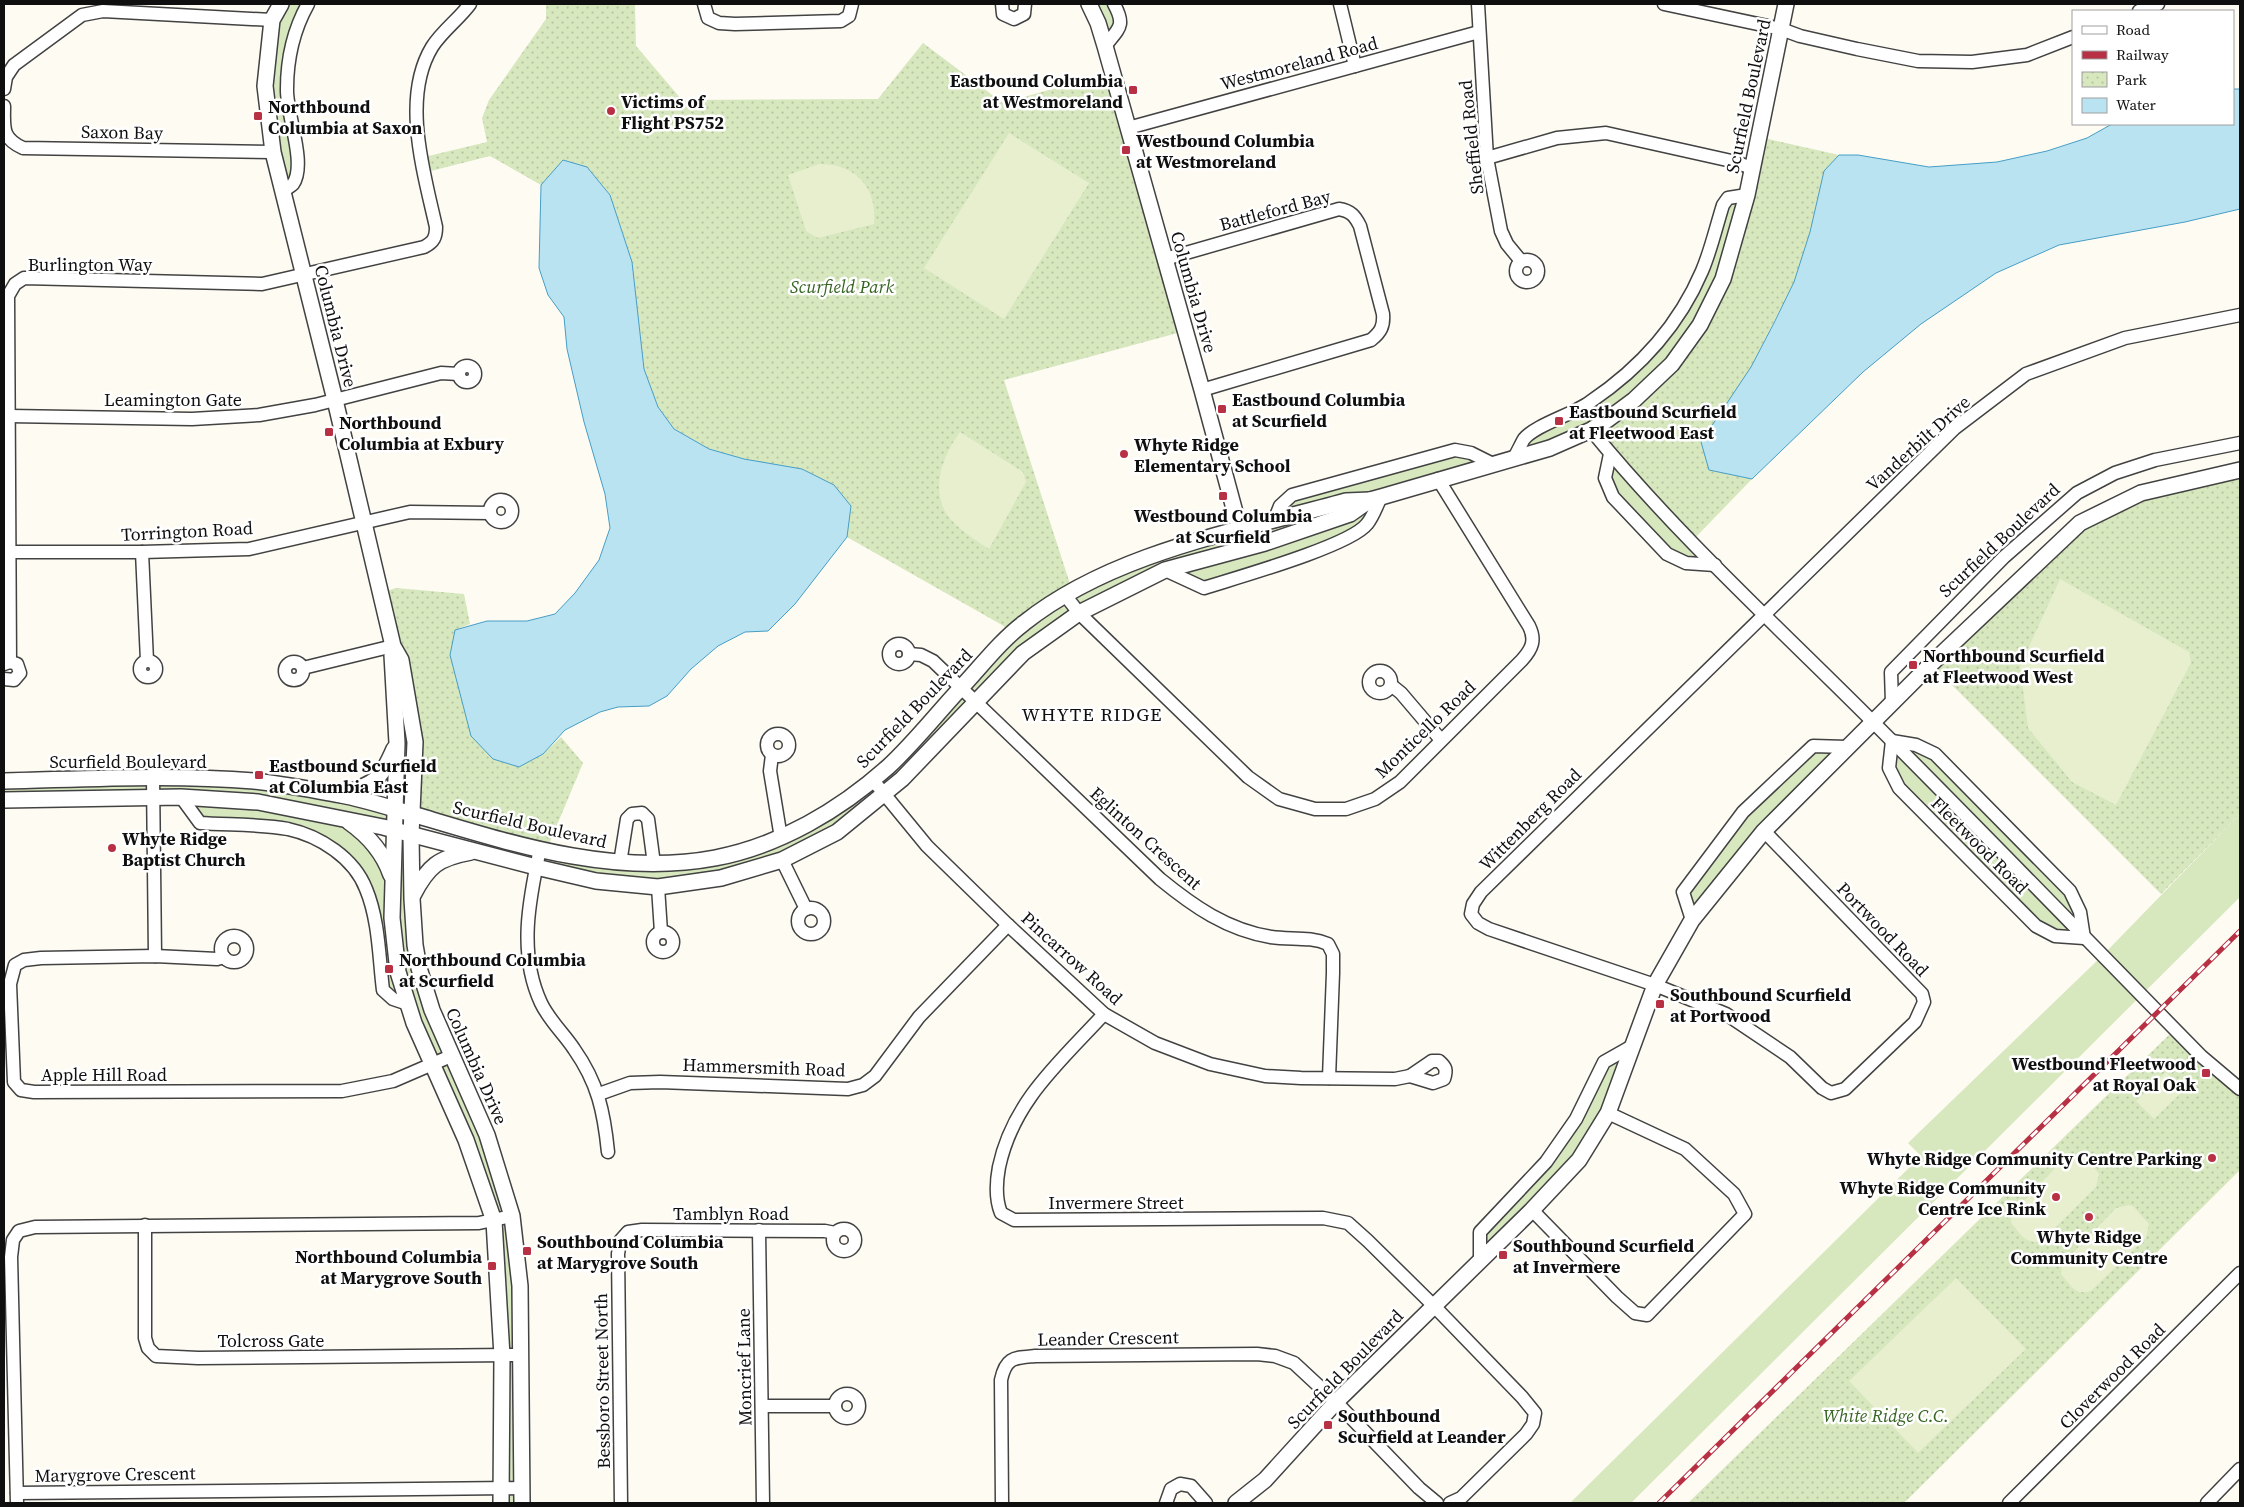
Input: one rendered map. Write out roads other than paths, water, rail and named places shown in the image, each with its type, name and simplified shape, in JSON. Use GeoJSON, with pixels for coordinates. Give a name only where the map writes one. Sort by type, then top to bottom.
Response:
{"type":"FeatureCollection","features":[{"type":"Feature","properties":{"kind":"street","name":"Columbia Drive"},"geometry":{"type":"LineString","coordinates":[[281,4],[272,20],[265,86],[273,152],[335,400],[393,646],[401,660],[415,742],[411,835],[412,899],[415,945],[419,968],[432,1010],[451,1056],[488,1135],[512,1216],[520,1286],[522,1496]]}},
{"type":"Feature","properties":{"kind":"street"},"geometry":{"type":"LineString","coordinates":[[283,191],[293,184],[298,165],[287,90],[290,54],[300,19],[308,4]]}},
{"type":"Feature","properties":{"kind":"street","name":"Burlington Way"},"geometry":{"type":"LineString","coordinates":[[4,679],[10,681],[19,676],[19,666],[7,663],[9,552],[8,296],[15,284],[24,278],[262,284],[432,243],[436,235],[436,226],[418,146],[418,80],[433,46],[470,4]]}},
{"type":"Feature","properties":{"kind":"street"},"geometry":{"type":"LineString","coordinates":[[704,4],[708,18],[720,24],[735,24],[841,21],[848,16],[852,4]]}},
{"type":"Feature","properties":{"kind":"street"},"geometry":{"type":"LineString","coordinates":[[1002,4],[1003,14],[1014,20],[1024,14],[1025,4]]}},
{"type":"Feature","properties":{"kind":"street","name":"Columbia Drive"},"geometry":{"type":"LineString","coordinates":[[1089,4],[1098,22],[1105,46],[1245,548]]}},
{"type":"Feature","properties":{"kind":"street"},"geometry":{"type":"LineString","coordinates":[[1105,46],[1121,25],[1121,17],[1114,4]]}},
{"type":"Feature","properties":{"kind":"street"},"geometry":{"type":"LineString","coordinates":[[1340,4],[1355,66]]}},
{"type":"Feature","properties":{"kind":"street","name":"Sheffield Road"},"geometry":{"type":"LineString","coordinates":[[1478,4],[1487,158],[1501,231],[1507,244],[1521,261]]}},
{"type":"Feature","properties":{"kind":"street"},"geometry":{"type":"LineString","coordinates":[[1664,4],[1781,29],[1800,36],[1857,50],[1918,61],[1972,62],[2027,55],[2072,37]]}},
{"type":"Feature","properties":{"kind":"street","name":"Scurfield Boulevard"},"geometry":{"type":"LineString","coordinates":[[4,781],[153,778],[255,782],[342,795],[540,850],[620,863],[654,864],[715,858],[781,838],[829,813],[889,766],[962,688],[992,652],[1025,622],[1065,595],[1160,552],[1346,501],[1376,498],[1490,463],[1550,448],[1590,430],[1634,400],[1672,364],[1700,326],[1723,279],[1747,195],[1786,4]]}},
{"type":"Feature","properties":{"kind":"street"},"geometry":{"type":"LineString","coordinates":[[2142,10],[2158,4]]}},
{"type":"Feature","properties":{"kind":"street"},"geometry":{"type":"LineString","coordinates":[[4,89],[6,77],[14,65],[82,15],[103,11],[272,20]]}},
{"type":"Feature","properties":{"kind":"street","name":"Westmoreland Road"},"geometry":{"type":"LineString","coordinates":[[1128,128],[1479,32]]}},
{"type":"Feature","properties":{"kind":"street","name":"Saxon Bay"},"geometry":{"type":"LineString","coordinates":[[4,106],[4,133],[11,143],[22,148],[273,152]]}},
{"type":"Feature","properties":{"kind":"street"},"geometry":{"type":"LineString","coordinates":[[1487,158],[1557,138],[1606,133],[1717,158],[1751,168]]}},
{"type":"Feature","properties":{"kind":"street","name":"Scurfield Boulevard"},"geometry":{"type":"LineString","coordinates":[[1516,456],[1525,438],[1535,430],[1590,403],[1639,363],[1664,336],[1692,292],[1703,269],[1722,206],[1728,198],[1747,195]]}},
{"type":"Feature","properties":{"kind":"street","name":"Battleford Bay"},"geometry":{"type":"LineString","coordinates":[[1165,259],[1339,209],[1348,211],[1356,216],[1360,226],[1383,314],[1384,325],[1380,333],[1371,340],[1202,390]]}},
{"type":"Feature","properties":{"kind":"street","name":"Vanderbilt Drive"},"geometry":{"type":"LineString","coordinates":[[1764,614],[1955,428],[2026,374],[2124,338],[2240,315]]}},
{"type":"Feature","properties":{"kind":"street","name":"Leamington Gate"},"geometry":{"type":"LineString","coordinates":[[8,416],[220,418],[259,415],[315,406],[441,373],[459,374]]}},
{"type":"Feature","properties":{"kind":"street","name":"Fleetwood Road"},"geometry":{"type":"LineString","coordinates":[[1590,430],[1644,493],[1892,741],[2084,938],[2201,1056],[2239,1085]]}},
{"type":"Feature","properties":{"kind":"street","name":"Scurfield Boulevard"},"geometry":{"type":"LineString","coordinates":[[1892,703],[1891,672],[2004,557],[2077,493],[2115,473],[2155,460],[2240,443]]}},
{"type":"Feature","properties":{"kind":"street"},"geometry":{"type":"LineString","coordinates":[[1274,521],[1280,506],[1292,495],[1455,450],[1472,453],[1490,463]]}},
{"type":"Feature","properties":{"kind":"street"},"geometry":{"type":"LineString","coordinates":[[1610,454],[1605,478],[1613,497],[1667,554],[1686,563],[1715,565]]}},
{"type":"Feature","properties":{"kind":"street","name":"Scurfield Boulevard"},"geometry":{"type":"LineString","coordinates":[[1236,1503],[1265,1480],[1336,1402],[1532,1210],[1579,1160],[1608,1113],[1655,985],[1692,920],[1764,831],[2009,588],[2080,523],[2141,492],[2240,470]]}},
{"type":"Feature","properties":{"kind":"street","name":"Monticello Road"},"geometry":{"type":"LineString","coordinates":[[1065,595],[1079,613],[1248,777],[1279,799],[1314,809],[1346,809],[1375,799],[1400,782],[1525,656],[1534,643],[1533,634],[1529,626],[1438,479]]}},
{"type":"Feature","properties":{"kind":"street"},"geometry":{"type":"LineString","coordinates":[[1165,570],[1204,588],[1271,566],[1348,539],[1367,524],[1376,498]]}},
{"type":"Feature","properties":{"kind":"street","name":"Scurfield Boulevard"},"geometry":{"type":"LineString","coordinates":[[4,800],[180,797],[258,802],[343,818],[536,867],[596,880],[658,887],[721,878],[782,860],[837,832],[885,795],[1022,653],[1079,613],[1165,570],[1245,548],[1350,514],[1376,498]]}},
{"type":"Feature","properties":{"kind":"street","name":"Torrington Road"},"geometry":{"type":"LineString","coordinates":[[9,552],[142,552],[249,549],[410,512],[490,513]]}},
{"type":"Feature","properties":{"kind":"street"},"geometry":{"type":"LineString","coordinates":[[142,552],[147,661]]}},
{"type":"Feature","properties":{"kind":"street","name":"Wittenberg Road"},"geometry":{"type":"LineString","coordinates":[[1655,985],[1489,929],[1478,923],[1470,914],[1473,904],[1481,892],[1764,614]]}},
{"type":"Feature","properties":{"kind":"street","name":"Columbia Drive"},"geometry":{"type":"LineString","coordinates":[[393,646],[392,661],[397,743],[392,918],[398,972],[431,1064],[466,1140],[494,1221],[502,1356],[500,1496]]}},
{"type":"Feature","properties":{"kind":"street"},"geometry":{"type":"LineString","coordinates":[[303,668],[393,646]]}},
{"type":"Feature","properties":{"kind":"street","name":"Eglinton Crescent"},"geometry":{"type":"LineString","coordinates":[[909,654],[921,655],[932,661],[1160,879],[1184,899],[1215,918],[1245,931],[1278,938],[1319,940],[1328,944],[1333,954],[1329,1078]]}},
{"type":"Feature","properties":{"kind":"street"},"geometry":{"type":"LineString","coordinates":[[1391,685],[1402,693],[1441,740]]}},
{"type":"Feature","properties":{"kind":"street","name":"Fleetwood Road"},"geometry":{"type":"LineString","coordinates":[[1892,741],[1889,768],[1899,788],[2036,926],[2055,936],[2084,938]]}},
{"type":"Feature","properties":{"kind":"street","name":"Fleetwood Road"},"geometry":{"type":"LineString","coordinates":[[1892,741],[1916,745],[1935,754],[2070,890],[2080,912],[2084,938]]}},
{"type":"Feature","properties":{"kind":"street"},"geometry":{"type":"LineString","coordinates":[[342,795],[373,783],[387,766],[397,743]]}},
{"type":"Feature","properties":{"kind":"street"},"geometry":{"type":"LineString","coordinates":[[1692,920],[1683,892],[1743,812],[1813,746],[1847,747]]}},
{"type":"Feature","properties":{"kind":"street"},"geometry":{"type":"LineString","coordinates":[[772,755],[770,771],[781,838]]}},
{"type":"Feature","properties":{"kind":"street"},"geometry":{"type":"LineString","coordinates":[[153,778],[155,956]]}},
{"type":"Feature","properties":{"kind":"street","name":"Pincarrow Road"},"geometry":{"type":"LineString","coordinates":[[872,779],[927,846],[1008,925],[1104,1014],[1156,1043],[1210,1064],[1265,1076],[1395,1079],[1410,1076]]}},
{"type":"Feature","properties":{"kind":"street","name":"Scurfield Boulevard"},"geometry":{"type":"LineString","coordinates":[[180,797],[200,823],[288,829],[328,845],[352,865],[366,888],[372,909],[383,990],[392,999],[408,1004]]}},
{"type":"Feature","properties":{"kind":"street"},"geometry":{"type":"LineString","coordinates":[[620,863],[627,819],[632,814],[642,813],[648,819],[654,864]]}},
{"type":"Feature","properties":{"kind":"street"},"geometry":{"type":"LineString","coordinates":[[343,818],[378,847],[386,861],[393,882]]}},
{"type":"Feature","properties":{"kind":"street","name":"Portwood Road"},"geometry":{"type":"LineString","coordinates":[[1655,985],[1726,1014],[1790,1057],[1822,1088],[1831,1093],[1845,1089],[1916,1022],[1924,1002],[1922,994],[1764,831]]}},
{"type":"Feature","properties":{"kind":"street"},"geometry":{"type":"LineString","coordinates":[[540,850],[527,932],[527,949],[531,976],[542,1005],[574,1049],[599,1094],[605,1119],[608,1152]]}},
{"type":"Feature","properties":{"kind":"street"},"geometry":{"type":"LineString","coordinates":[[412,899],[423,876],[437,862],[454,855],[473,851]]}},
{"type":"Feature","properties":{"kind":"street"},"geometry":{"type":"LineString","coordinates":[[782,860],[806,909]]}},
{"type":"Feature","properties":{"kind":"street"},"geometry":{"type":"LineString","coordinates":[[658,887],[661,932]]}},
{"type":"Feature","properties":{"kind":"street","name":"Hammersmith Road"},"geometry":{"type":"LineString","coordinates":[[599,1094],[630,1083],[660,1082],[848,1088],[864,1085],[875,1076],[918,1017],[1008,925]]}},
{"type":"Feature","properties":{"kind":"street","name":"Apple Hill Road"},"geometry":{"type":"LineString","coordinates":[[224,957],[217,959],[155,956],[41,958],[24,960],[14,964],[10,984],[12,1071],[14,1082],[21,1090],[34,1092],[342,1091],[393,1081],[451,1056]]}},
{"type":"Feature","properties":{"kind":"street","name":"Invermere Street"},"geometry":{"type":"LineString","coordinates":[[1104,1014],[1030,1096],[1014,1123],[1005,1144],[998,1175],[996,1197],[1001,1213],[1014,1220],[1323,1218],[1348,1223],[1434,1306]]}},
{"type":"Feature","properties":{"kind":"street"},"geometry":{"type":"LineString","coordinates":[[1480,1261],[1480,1232],[1546,1162],[1576,1119],[1604,1062],[1634,1045]]}},
{"type":"Feature","properties":{"kind":"street"},"geometry":{"type":"LineString","coordinates":[[1532,1210],[1617,1297],[1635,1313],[1647,1315],[1744,1214],[1734,1194],[1685,1149],[1608,1113]]}},
{"type":"Feature","properties":{"kind":"street","name":"Marygrove Crescent"},"geometry":{"type":"LineString","coordinates":[[512,1216],[494,1221],[470,1223],[145,1225],[35,1227],[19,1231],[13,1240],[17,1498],[522,1496]]}},
{"type":"Feature","properties":{"kind":"street","name":"Tolcross Gate"},"geometry":{"type":"LineString","coordinates":[[145,1225],[145,1338],[148,1348],[156,1356],[191,1358],[521,1355]]}},
{"type":"Feature","properties":{"kind":"street","name":"Tamblyn Road"},"geometry":{"type":"LineString","coordinates":[[628,1232],[642,1230],[759,1230],[825,1231],[835,1234]]}},
{"type":"Feature","properties":{"kind":"street","name":"Moncrief Lane"},"geometry":{"type":"LineString","coordinates":[[759,1230],[763,1503]]}},
{"type":"Feature","properties":{"kind":"street","name":"Bessboro Street North"},"geometry":{"type":"LineString","coordinates":[[620,1503],[618,1254],[620,1241],[628,1232]]}},
{"type":"Feature","properties":{"kind":"street","name":"Cloverwood Road"},"geometry":{"type":"LineString","coordinates":[[2009,1503],[2240,1275]]}},
{"type":"Feature","properties":{"kind":"street"},"geometry":{"type":"LineString","coordinates":[[1434,1306],[1522,1396],[1535,1412],[1533,1424],[1526,1434],[1461,1498],[1450,1503]]}},
{"type":"Feature","properties":{"kind":"street","name":"Leander Crescent"},"geometry":{"type":"LineString","coordinates":[[1002,1503],[1001,1380],[1004,1366],[1014,1358],[1257,1354],[1276,1356],[1294,1363],[1336,1402],[1419,1488],[1437,1503]]}},
{"type":"Feature","properties":{"kind":"street"},"geometry":{"type":"LineString","coordinates":[[762,1406],[835,1406]]}},
{"type":"Feature","properties":{"kind":"street"},"geometry":{"type":"LineString","coordinates":[[2207,1503],[2240,1469]]}},
{"type":"Feature","properties":{"kind":"street"},"geometry":{"type":"LineString","coordinates":[[1166,1503],[1171,1489],[1180,1484],[1191,1486],[1206,1503]]}},
{"type":"Feature","properties":{"kind":"water"},"geometry":{"type":"Polygon","coordinates":[[[2234,89],[2240,89],[2240,209],[2185,222],[2059,245],[1996,273],[1921,324],[1863,372],[1752,479],[1709,470],[1701,442],[1751,367],[1794,282],[1810,232],[1824,171],[1839,155],[1858,155],[1929,167],[1997,162],[2047,151],[2087,138],[2110,125],[2234,125],[2234,89]]]}},
{"type":"Feature","properties":{"kind":"water"},"geometry":{"type":"Polygon","coordinates":[[[563,160],[587,167],[610,195],[632,262],[644,369],[658,407],[674,429],[709,449],[744,459],[802,469],[834,485],[851,506],[847,537],[795,604],[768,631],[745,632],[718,646],[691,669],[667,696],[649,706],[618,707],[600,712],[565,730],[543,754],[519,767],[493,759],[471,736],[450,655],[455,630],[487,621],[527,621],[555,614],[575,593],[599,560],[610,528],[605,494],[584,422],[567,349],[564,317],[548,295],[539,268],[541,185],[563,160]]]}},
{"type":"Feature","properties":{"kind":"railway"},"geometry":{"type":"LineString","coordinates":[[1659,1503],[2240,931]]}},
{"type":"Feature","properties":{"kind":"place","name":"Eastbound Columbia at Westmoreland"},"geometry":{"type":"Point","coordinates":[1133,90]}},
{"type":"Feature","properties":{"kind":"place","name":"Victims of Flight PS752"},"geometry":{"type":"Point","coordinates":[611,111]}},
{"type":"Feature","properties":{"kind":"place","name":"Northbound Columbia at Saxon"},"geometry":{"type":"Point","coordinates":[258,116]}},
{"type":"Feature","properties":{"kind":"place","name":"Westbound Columbia at Westmoreland"},"geometry":{"type":"Point","coordinates":[1126,150]}},
{"type":"Feature","properties":{"kind":"place","name":"Eastbound Columbia at Scurfield"},"geometry":{"type":"Point","coordinates":[1222,409]}},
{"type":"Feature","properties":{"kind":"place","name":"Eastbound Scurfield at Fleetwood East"},"geometry":{"type":"Point","coordinates":[1559,421]}},
{"type":"Feature","properties":{"kind":"place","name":"Northbound Columbia at Exbury"},"geometry":{"type":"Point","coordinates":[329,432]}},
{"type":"Feature","properties":{"kind":"place","name":"Whyte Ridge Elementary School"},"geometry":{"type":"Point","coordinates":[1124,454]}},
{"type":"Feature","properties":{"kind":"place","name":"Westbound Columbia at Scurfield"},"geometry":{"type":"Point","coordinates":[1223,496]}},
{"type":"Feature","properties":{"kind":"place","name":"Northbound Scurfield at Fleetwood West"},"geometry":{"type":"Point","coordinates":[1913,665]}},
{"type":"Feature","properties":{"kind":"place","name":"Eastbound Scurfield at Columbia East"},"geometry":{"type":"Point","coordinates":[259,775]}},
{"type":"Feature","properties":{"kind":"place","name":"Whyte Ridge Baptist Church"},"geometry":{"type":"Point","coordinates":[112,848]}},
{"type":"Feature","properties":{"kind":"place","name":"Northbound Columbia at Scurfield"},"geometry":{"type":"Point","coordinates":[389,969]}},
{"type":"Feature","properties":{"kind":"place","name":"Southbound Scurfield at Portwood"},"geometry":{"type":"Point","coordinates":[1660,1004]}},
{"type":"Feature","properties":{"kind":"place","name":"Westbound Fleetwood at Royal Oak"},"geometry":{"type":"Point","coordinates":[2206,1073]}},
{"type":"Feature","properties":{"kind":"place","name":"Whyte Ridge Community Centre Parking"},"geometry":{"type":"Point","coordinates":[2212,1158]}},
{"type":"Feature","properties":{"kind":"place","name":"Whyte Ridge Community Centre Ice Rink"},"geometry":{"type":"Point","coordinates":[2056,1197]}},
{"type":"Feature","properties":{"kind":"place","name":"Whyte Ridge Community Centre"},"geometry":{"type":"Point","coordinates":[2089,1217]}},
{"type":"Feature","properties":{"kind":"place","name":"Southbound Columbia at Marygrove South"},"geometry":{"type":"Point","coordinates":[527,1251]}},
{"type":"Feature","properties":{"kind":"place","name":"Southbound Scurfield at Invermere"},"geometry":{"type":"Point","coordinates":[1503,1255]}},
{"type":"Feature","properties":{"kind":"place","name":"Northbound Columbia at Marygrove South"},"geometry":{"type":"Point","coordinates":[492,1266]}},
{"type":"Feature","properties":{"kind":"place","name":"Southbound Scurfield at Leander"},"geometry":{"type":"Point","coordinates":[1328,1425]}},
{"type":"Feature","properties":{"kind":"district","name":"WHYTE RIDGE"},"geometry":{"type":"Point","coordinates":[1092,714]}},
{"type":"Feature","properties":{"kind":"park label","name":"Scurfield Park"},"geometry":{"type":"Point","coordinates":[842,286]}},
{"type":"Feature","properties":{"kind":"park label","name":"White Ridge C.C."},"geometry":{"type":"Point","coordinates":[1886,1415]}}]}
